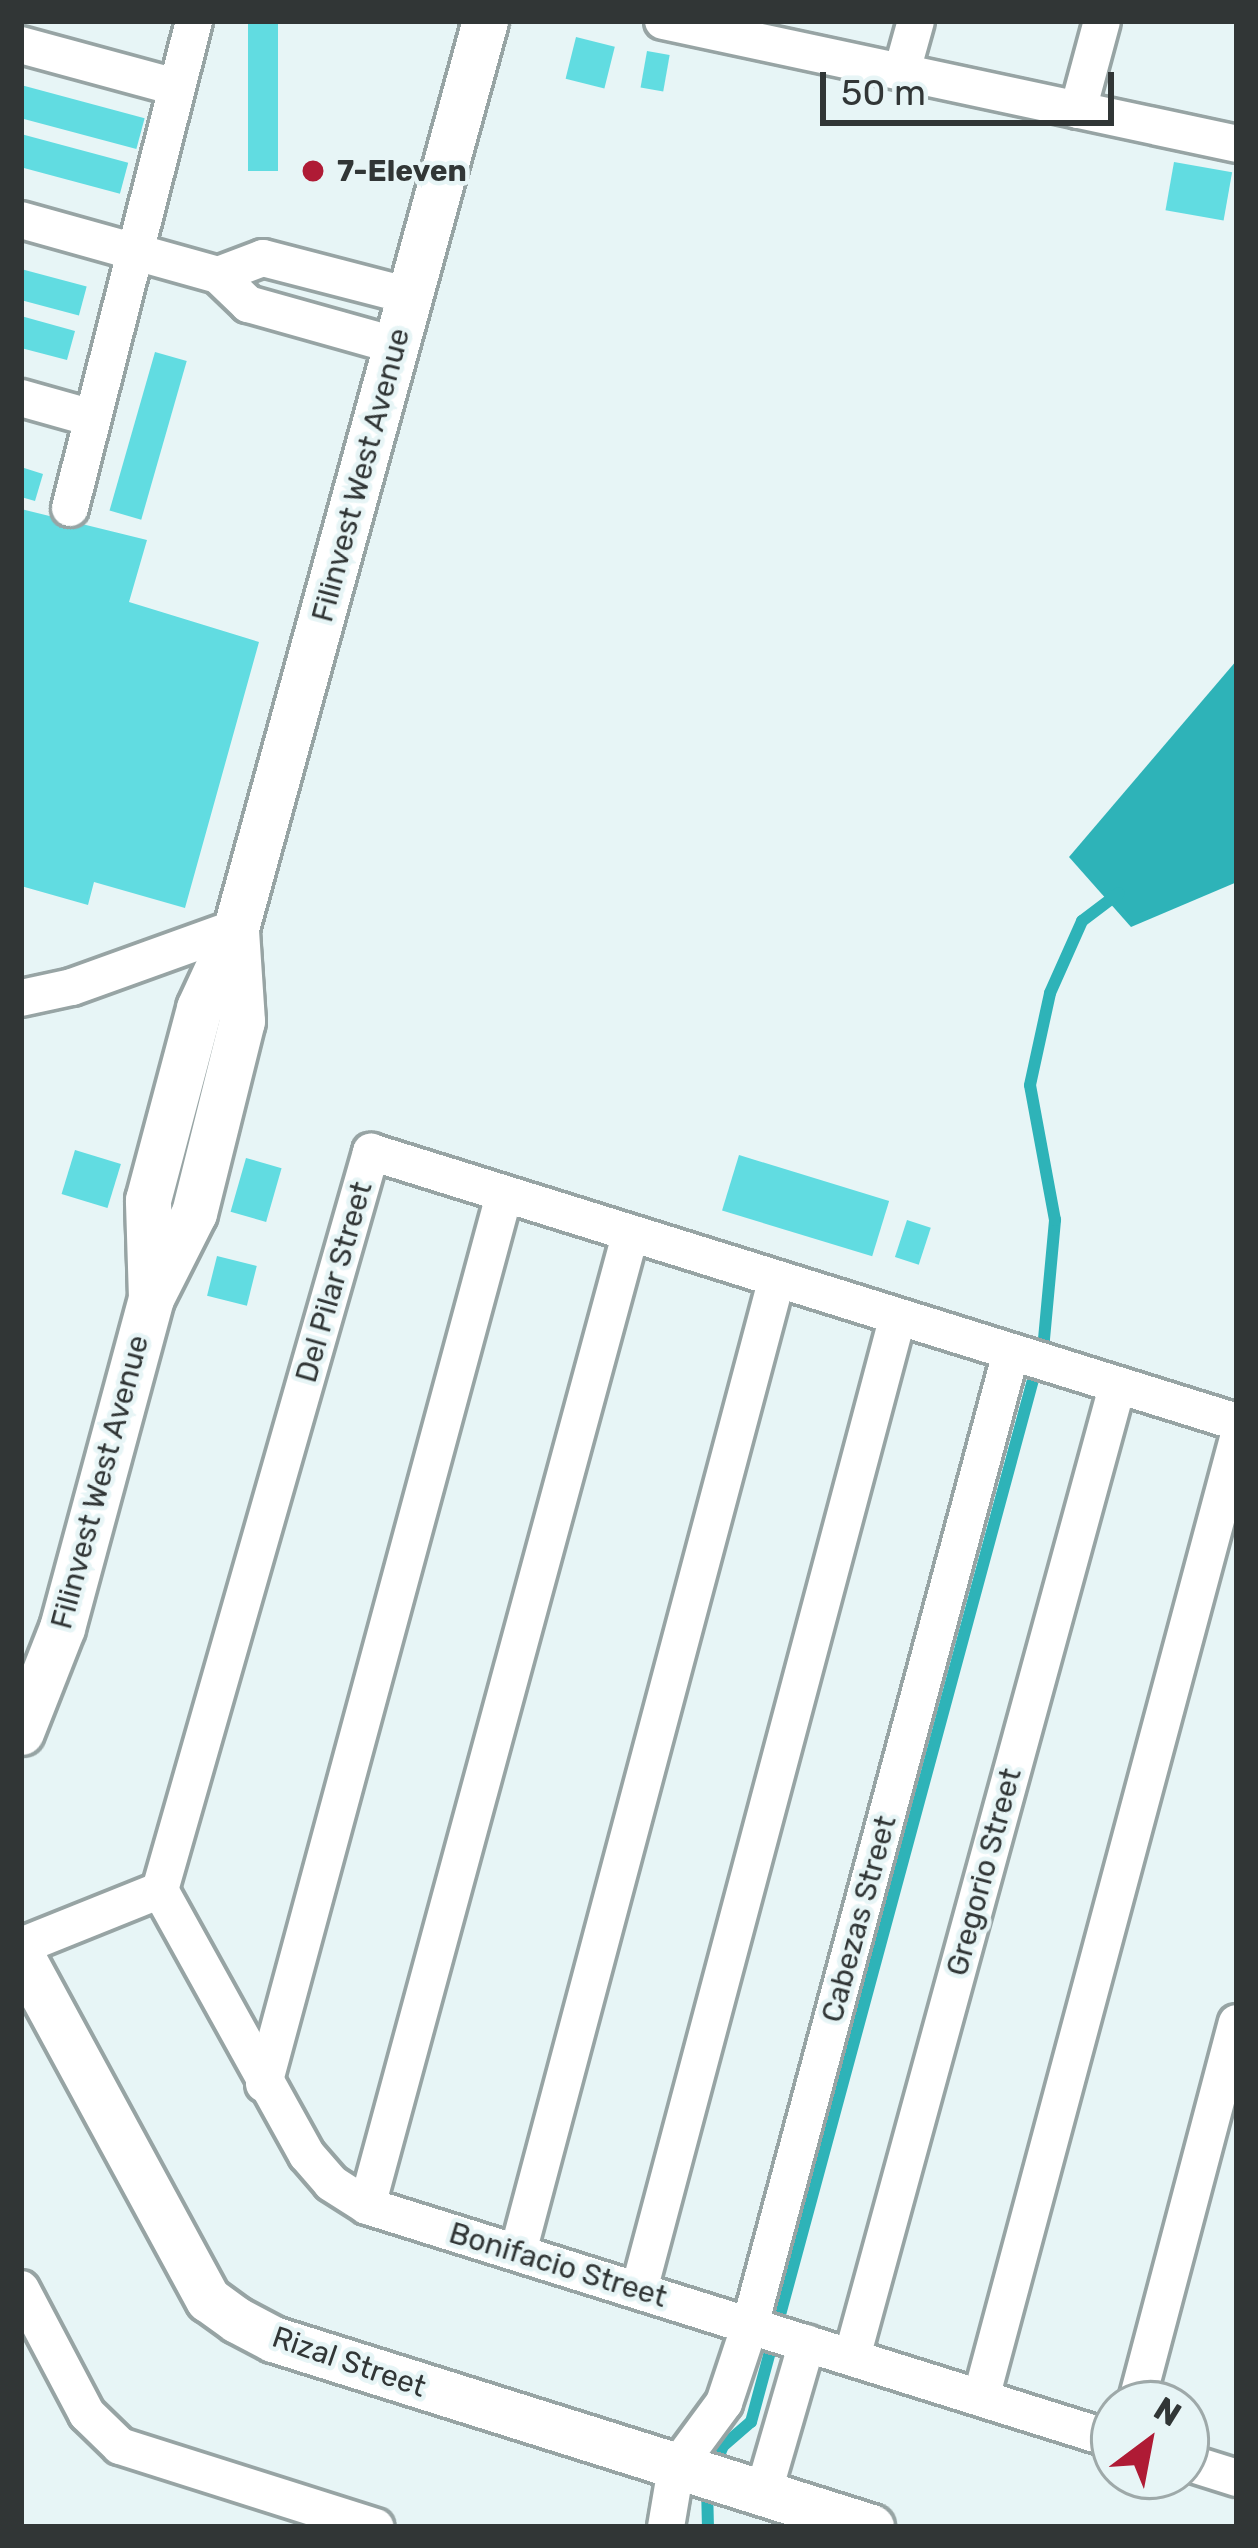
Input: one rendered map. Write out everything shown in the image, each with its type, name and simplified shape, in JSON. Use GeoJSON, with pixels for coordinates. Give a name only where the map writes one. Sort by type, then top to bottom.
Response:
{"type":"FeatureCollection","features":[{"type":"Feature","properties":{"kind":"street"},"geometry":{"type":"LineString","coordinates":[[70,508],[194,21]]}},
{"type":"Feature","properties":{"kind":"street","name":"Filinvest West Avenue"},"geometry":{"type":"LineString","coordinates":[[21,1732],[62,1628],[151,1298],[148,1200],[199,1007],[236,928],[485,21]]}},
{"type":"Feature","properties":{"kind":"street"},"geometry":{"type":"LineString","coordinates":[[663,21],[725,27],[1237,144]]}},
{"type":"Feature","properties":{"kind":"street"},"geometry":{"type":"LineString","coordinates":[[902,70],[916,21]]}},
{"type":"Feature","properties":{"kind":"street"},"geometry":{"type":"LineString","coordinates":[[1078,110],[1102,21]]}},
{"type":"Feature","properties":{"kind":"street"},"geometry":{"type":"LineString","coordinates":[[21,45],[176,87]]}},
{"type":"Feature","properties":{"kind":"street"},"geometry":{"type":"LineString","coordinates":[[21,220],[218,275],[248,304],[397,346]]}},
{"type":"Feature","properties":{"kind":"street"},"geometry":{"type":"LineString","coordinates":[[218,275],[263,258],[410,296]]}},
{"type":"Feature","properties":{"kind":"street"},"geometry":{"type":"LineString","coordinates":[[21,398],[92,418]]}},
{"type":"Feature","properties":{"kind":"street"},"geometry":{"type":"LineString","coordinates":[[21,998],[72,988],[236,928]]}},
{"type":"Feature","properties":{"kind":"street","name":"Del Pilar Street"},"geometry":{"type":"LineString","coordinates":[[160,1890],[371,1152],[1015,1357],[1237,1422]]}},
{"type":"Feature","properties":{"kind":"street"},"geometry":{"type":"LineString","coordinates":[[264,2084],[504,1195]]}},
{"type":"Feature","properties":{"kind":"street"},"geometry":{"type":"LineString","coordinates":[[367,2206],[630,1235]]}},
{"type":"Feature","properties":{"kind":"street"},"geometry":{"type":"LineString","coordinates":[[518,2252],[776,1282]]}},
{"type":"Feature","properties":{"kind":"street"},"geometry":{"type":"LineString","coordinates":[[639,2290],[897,1320]]}},
{"type":"Feature","properties":{"kind":"street","name":"Cabezas Street"},"geometry":{"type":"LineString","coordinates":[[748,2490],[779,2334],[1015,1357]]}},
{"type":"Feature","properties":{"kind":"street","name":"Gregorio Street"},"geometry":{"type":"LineString","coordinates":[[852,2357],[1117,1387]]}},
{"type":"Feature","properties":{"kind":"street"},"geometry":{"type":"LineString","coordinates":[[981,2398],[1237,1442]]}},
{"type":"Feature","properties":{"kind":"street"},"geometry":{"type":"LineString","coordinates":[[21,1951],[160,1890]]}},
{"type":"Feature","properties":{"kind":"street","name":"Bonifacio Street"},"geometry":{"type":"LineString","coordinates":[[160,1890],[264,2084],[331,2183],[367,2206],[1090,2432]]}},
{"type":"Feature","properties":{"kind":"street","name":"Rizal Street"},"geometry":{"type":"LineString","coordinates":[[21,1951],[208,2299],[273,2339],[871,2527]]}},
{"type":"Feature","properties":{"kind":"street"},"geometry":{"type":"LineString","coordinates":[[1142,2380],[1237,2023]]}},
{"type":"Feature","properties":{"kind":"street"},"geometry":{"type":"LineString","coordinates":[[21,2288],[87,2414],[120,2446],[375,2527]]}},
{"type":"Feature","properties":{"kind":"street","name":"Cabezas Street"},"geometry":{"type":"LineString","coordinates":[[681,2469],[724,2403],[779,2334]]}},
{"type":"Feature","properties":{"kind":"street"},"geometry":{"type":"LineString","coordinates":[[666,2527],[681,2469]]}},
{"type":"Feature","properties":{"kind":"water"},"geometry":{"type":"Polygon","coordinates":[[[1237,660],[1237,882],[1131,927],[1069,857],[1237,660]]]}},
{"type":"Feature","properties":{"kind":"building"},"geometry":{"type":"Polygon","coordinates":[[[248,21],[278,21],[278,171],[248,171],[248,21]]]}},
{"type":"Feature","properties":{"kind":"building"},"geometry":{"type":"Polygon","coordinates":[[[576,37],[615,47],[604,88],[566,79],[576,37]]]}},
{"type":"Feature","properties":{"kind":"building"},"geometry":{"type":"Polygon","coordinates":[[[647,51],[670,55],[663,91],[641,87],[647,51]]]}},
{"type":"Feature","properties":{"kind":"building"},"geometry":{"type":"Polygon","coordinates":[[[21,85],[145,118],[136,149],[21,118],[21,85]]]}},
{"type":"Feature","properties":{"kind":"building"},"geometry":{"type":"Polygon","coordinates":[[[21,134],[128,163],[120,194],[21,167],[21,134]]]}},
{"type":"Feature","properties":{"kind":"building"},"geometry":{"type":"Polygon","coordinates":[[[1174,162],[1232,172],[1224,221],[1165,210],[1174,162]]]}},
{"type":"Feature","properties":{"kind":"building"},"geometry":{"type":"Polygon","coordinates":[[[21,269],[87,287],[79,316],[21,300],[21,269]]]}},
{"type":"Feature","properties":{"kind":"building"},"geometry":{"type":"Polygon","coordinates":[[[21,316],[75,331],[67,360],[21,348],[21,316]]]}},
{"type":"Feature","properties":{"kind":"building"},"geometry":{"type":"Polygon","coordinates":[[[155,352],[187,361],[141,520],[110,511],[155,352]]]}},
{"type":"Feature","properties":{"kind":"building"},"geometry":{"type":"Polygon","coordinates":[[[21,467],[43,474],[35,501],[21,497],[21,467]]]}},
{"type":"Feature","properties":{"kind":"building"},"geometry":{"type":"Polygon","coordinates":[[[21,509],[147,540],[129,602],[259,642],[185,908],[94,882],[88,905],[21,886],[21,509]]]}},
{"type":"Feature","properties":{"kind":"building"},"geometry":{"type":"Polygon","coordinates":[[[75,1150],[121,1164],[107,1208],[62,1194],[75,1150]]]}},
{"type":"Feature","properties":{"kind":"building"},"geometry":{"type":"Polygon","coordinates":[[[739,1155],[889,1201],[872,1256],[722,1210],[739,1155]]]}},
{"type":"Feature","properties":{"kind":"building"},"geometry":{"type":"Polygon","coordinates":[[[246,1158],[282,1168],[266,1222],[231,1212],[246,1158]]]}},
{"type":"Feature","properties":{"kind":"building"},"geometry":{"type":"Polygon","coordinates":[[[907,1220],[931,1228],[919,1265],[895,1257],[907,1220]]]}},
{"type":"Feature","properties":{"kind":"building"},"geometry":{"type":"Polygon","coordinates":[[[217,1256],[257,1266],[247,1306],[207,1296],[217,1256]]]}},
{"type":"Feature","properties":{"kind":"waterway"},"geometry":{"type":"LineString","coordinates":[[714,2468],[723,2446],[751,2422],[1044,1339],[1055,1220],[1030,1085],[1050,993],[1082,921],[1119,893]]}},
{"type":"Feature","properties":{"kind":"waterway"},"geometry":{"type":"LineString","coordinates":[[707,2487],[708,2527]]}},
{"type":"Feature","properties":{"kind":"place","name":"7-Eleven"},"geometry":{"type":"Point","coordinates":[313,171]}}]}
